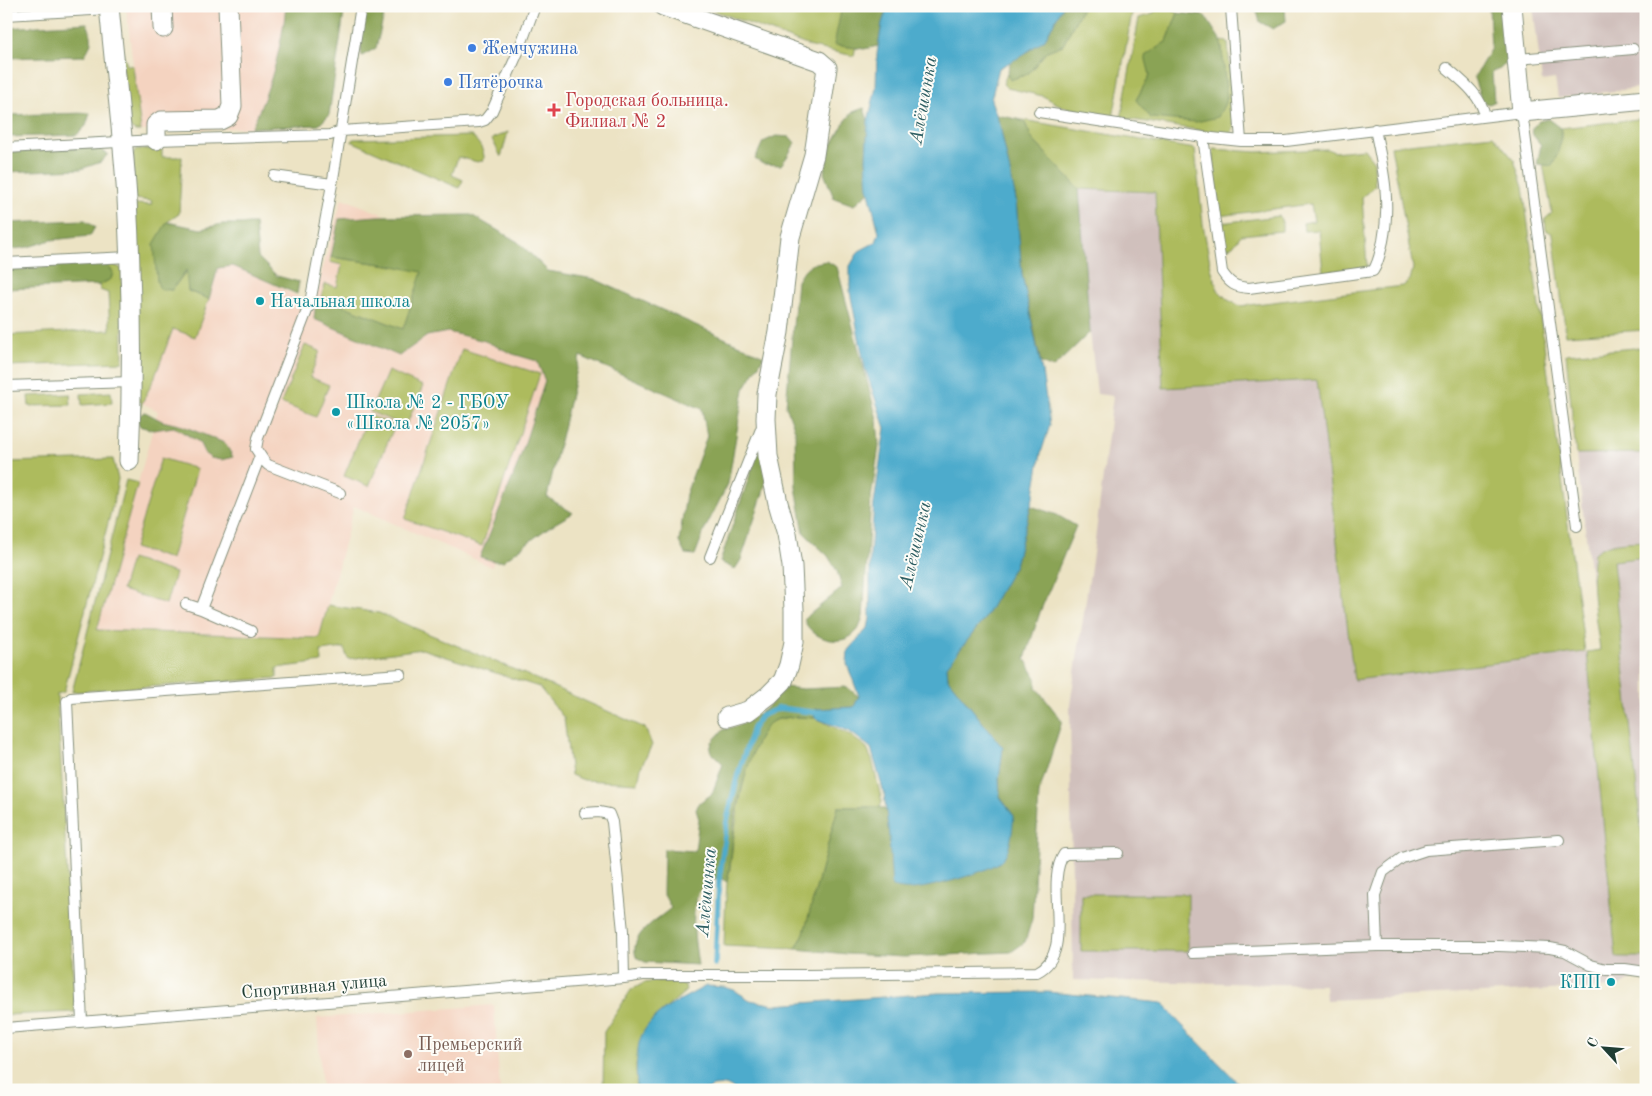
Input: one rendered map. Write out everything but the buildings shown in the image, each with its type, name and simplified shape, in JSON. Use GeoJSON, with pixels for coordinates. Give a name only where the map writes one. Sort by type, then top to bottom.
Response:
{"type":"FeatureCollection","features":[{"type":"Feature","properties":{"kind":"street"},"geometry":{"type":"LineString","coordinates":[[162,6],[163,28]]}},
{"type":"Feature","properties":{"kind":"street"},"geometry":{"type":"LineString","coordinates":[[156,140],[156,125],[161,121],[220,120],[228,116],[232,106],[228,6]]}},
{"type":"Feature","properties":{"kind":"street"},"geometry":{"type":"LineString","coordinates":[[663,6],[819,60],[827,68],[814,155],[790,237],[779,332],[767,394],[768,456],[792,566],[794,642],[783,681],[769,696],[748,711],[727,717]]}},
{"type":"Feature","properties":{"kind":"street"},"geometry":{"type":"LineString","coordinates":[[1512,6],[1522,112],[1646,100]]}},
{"type":"Feature","properties":{"kind":"street"},"geometry":{"type":"LineString","coordinates":[[109,8],[123,142],[129,257],[132,382],[129,461]]}},
{"type":"Feature","properties":{"kind":"lane"},"geometry":{"type":"LineString","coordinates":[[340,493],[268,465],[256,449],[258,438],[310,303],[332,184],[361,6]]}},
{"type":"Feature","properties":{"kind":"lane"},"geometry":{"type":"LineString","coordinates":[[6,148],[156,140],[330,135],[341,131],[484,120],[492,111],[504,86],[535,6]]}},
{"type":"Feature","properties":{"kind":"lane"},"geometry":{"type":"LineString","coordinates":[[6,15],[109,8]]}},
{"type":"Feature","properties":{"kind":"lane"},"geometry":{"type":"LineString","coordinates":[[1231,8],[1241,141]]}},
{"type":"Feature","properties":{"kind":"lane"},"geometry":{"type":"LineString","coordinates":[[1517,58],[1633,50]]}},
{"type":"Feature","properties":{"kind":"lane"},"geometry":{"type":"LineString","coordinates":[[1447,68],[1474,94],[1484,110],[1485,116]]}},
{"type":"Feature","properties":{"kind":"lane"},"geometry":{"type":"LineString","coordinates":[[1038,112],[1203,137],[1241,141],[1286,141],[1375,128],[1522,112],[1577,526]]}},
{"type":"Feature","properties":{"kind":"lane"},"geometry":{"type":"LineString","coordinates":[[1203,137],[1222,272],[1229,282],[1237,287],[1249,288],[1373,271],[1378,263],[1384,235],[1387,204],[1375,128]]}},
{"type":"Feature","properties":{"kind":"lane"},"geometry":{"type":"LineString","coordinates":[[274,176],[332,184]]}},
{"type":"Feature","properties":{"kind":"lane"},"geometry":{"type":"LineString","coordinates":[[6,263],[129,257]]}},
{"type":"Feature","properties":{"kind":"lane"},"geometry":{"type":"LineString","coordinates":[[6,386],[132,382]]}},
{"type":"Feature","properties":{"kind":"lane"},"geometry":{"type":"LineString","coordinates":[[710,557],[766,419]]}},
{"type":"Feature","properties":{"kind":"lane"},"geometry":{"type":"LineString","coordinates":[[201,609],[260,456]]}},
{"type":"Feature","properties":{"kind":"lane"},"geometry":{"type":"LineString","coordinates":[[186,604],[251,631]]}},
{"type":"Feature","properties":{"kind":"lane"},"geometry":{"type":"LineString","coordinates":[[82,1022],[67,701],[71,698],[401,674]]}},
{"type":"Feature","properties":{"kind":"lane"},"geometry":{"type":"LineString","coordinates":[[585,813],[599,812],[609,814],[612,822],[624,931],[624,978]]}},
{"type":"Feature","properties":{"kind":"lane"},"geometry":{"type":"LineString","coordinates":[[1377,946],[1375,895],[1383,872],[1402,858],[1426,850],[1559,840]]}},
{"type":"Feature","properties":{"kind":"lane","name":"Спортивная улица"},"geometry":{"type":"LineString","coordinates":[[6,1028],[624,978],[643,974],[805,975],[1037,972],[1045,968],[1050,961],[1058,937],[1057,868],[1064,854],[1118,853]]}},
{"type":"Feature","properties":{"kind":"lane"},"geometry":{"type":"LineString","coordinates":[[1193,953],[1377,946],[1550,948],[1565,951],[1591,965],[1606,969],[1646,972]]}},
{"type":"Feature","properties":{"kind":"shaded area"},"geometry":{"type":"Polygon","coordinates":[[[126,6],[345,6],[329,115],[319,125],[141,131],[126,6]]]}},
{"type":"Feature","properties":{"kind":"shaded area"},"geometry":{"type":"Polygon","coordinates":[[[1533,6],[1646,6],[1646,87],[1558,98],[1555,79],[1542,81],[1533,6]]]}},
{"type":"Feature","properties":{"kind":"shaded area"},"geometry":{"type":"Polygon","coordinates":[[[1079,189],[1155,192],[1163,388],[1317,380],[1354,680],[1600,651],[1576,454],[1646,453],[1646,971],[1619,987],[1326,1000],[1325,985],[1073,980],[1070,705],[1095,540],[1113,396],[1097,394],[1090,332],[1079,189]]]}},
{"type":"Feature","properties":{"kind":"shaded area"},"geometry":{"type":"Polygon","coordinates":[[[342,198],[582,294],[492,567],[354,506],[319,638],[97,630],[158,411],[142,403],[154,379],[164,229],[313,304],[342,198]]]}},
{"type":"Feature","properties":{"kind":"shaded area","name":"Премьерский лицей"},"geometry":{"type":"Polygon","coordinates":[[[494,1005],[500,1090],[322,1090],[317,1018],[494,1005]]]}},
{"type":"Feature","properties":{"kind":"green space"},"geometry":{"type":"Polygon","coordinates":[[[286,6],[345,6],[329,115],[319,125],[251,128],[264,99],[274,68],[282,37],[286,6]]]}},
{"type":"Feature","properties":{"kind":"green space"},"geometry":{"type":"Polygon","coordinates":[[[372,6],[380,6],[385,11],[376,48],[362,56],[362,30],[366,15],[372,6]]]}},
{"type":"Feature","properties":{"kind":"green space"},"geometry":{"type":"Polygon","coordinates":[[[702,6],[863,6],[854,56],[812,47],[702,6]]]}},
{"type":"Feature","properties":{"kind":"green space"},"geometry":{"type":"Polygon","coordinates":[[[842,6],[888,6],[882,23],[878,46],[864,49],[834,45],[842,6]]]}},
{"type":"Feature","properties":{"kind":"green space"},"geometry":{"type":"Polygon","coordinates":[[[1063,6],[1083,6],[1063,45],[1047,51],[1028,74],[1010,80],[1007,74],[1011,61],[1020,57],[1045,39],[1063,6]]]}},
{"type":"Feature","properties":{"kind":"green space"},"geometry":{"type":"Polygon","coordinates":[[[1083,6],[1148,6],[1132,13],[1113,118],[1063,107],[1043,96],[1007,88],[1003,84],[1007,74],[1010,79],[1028,74],[1047,51],[1063,45],[1083,6]]]}},
{"type":"Feature","properties":{"kind":"green space"},"geometry":{"type":"Polygon","coordinates":[[[1158,6],[1163,6],[1178,13],[1167,41],[1146,56],[1150,75],[1136,100],[1227,99],[1221,41],[1228,42],[1234,128],[1230,135],[1121,118],[1139,18],[1153,14],[1158,6]]]}},
{"type":"Feature","properties":{"kind":"green space"},"geometry":{"type":"Polygon","coordinates":[[[1259,6],[1283,6],[1285,8],[1286,21],[1273,29],[1260,22],[1256,8],[1259,6]]]}},
{"type":"Feature","properties":{"kind":"green space"},"geometry":{"type":"Polygon","coordinates":[[[1489,6],[1501,6],[1508,48],[1507,62],[1500,69],[1492,72],[1494,102],[1489,104],[1482,102],[1474,78],[1491,48],[1489,6]]]}},
{"type":"Feature","properties":{"kind":"green space"},"geometry":{"type":"Polygon","coordinates":[[[1178,13],[1205,16],[1221,41],[1227,99],[1218,117],[1196,122],[1151,118],[1136,100],[1150,75],[1145,56],[1167,41],[1178,13]]]}},
{"type":"Feature","properties":{"kind":"green space"},"geometry":{"type":"Polygon","coordinates":[[[87,23],[91,40],[84,56],[6,58],[6,28],[87,23]]]}},
{"type":"Feature","properties":{"kind":"green space"},"geometry":{"type":"Polygon","coordinates":[[[120,45],[127,65],[133,66],[141,131],[135,131],[130,128],[120,45]]]}},
{"type":"Feature","properties":{"kind":"green space"},"geometry":{"type":"Polygon","coordinates":[[[864,108],[868,121],[866,159],[869,192],[854,205],[834,198],[824,173],[830,148],[844,123],[853,112],[864,108]]]}},
{"type":"Feature","properties":{"kind":"green space"},"geometry":{"type":"Polygon","coordinates":[[[90,113],[86,126],[77,135],[6,137],[6,115],[90,113]]]}},
{"type":"Feature","properties":{"kind":"green space"},"geometry":{"type":"Polygon","coordinates":[[[996,115],[1017,119],[1025,123],[1032,139],[1079,189],[1090,332],[1053,368],[1041,363],[1022,275],[1016,200],[996,115]]]}},
{"type":"Feature","properties":{"kind":"green space"},"geometry":{"type":"Polygon","coordinates":[[[1646,118],[1646,330],[1566,335],[1553,234],[1546,230],[1545,219],[1552,213],[1543,164],[1552,166],[1561,142],[1561,128],[1646,118]]]}},
{"type":"Feature","properties":{"kind":"green space"},"geometry":{"type":"Polygon","coordinates":[[[1017,119],[1195,149],[1203,224],[1211,268],[1218,290],[1228,300],[1240,306],[1403,286],[1410,280],[1413,268],[1391,146],[1493,135],[1514,160],[1523,187],[1585,652],[1354,680],[1317,380],[1163,388],[1155,192],[1079,189],[1032,139],[1025,123],[1017,119]]]}},
{"type":"Feature","properties":{"kind":"green space"},"geometry":{"type":"Polygon","coordinates":[[[1549,119],[1561,128],[1559,147],[1552,166],[1537,164],[1541,145],[1533,135],[1532,128],[1539,121],[1549,119]]]}},
{"type":"Feature","properties":{"kind":"green space"},"geometry":{"type":"Polygon","coordinates":[[[508,132],[501,157],[492,139],[508,132]]]}},
{"type":"Feature","properties":{"kind":"green space"},"geometry":{"type":"Polygon","coordinates":[[[471,136],[480,146],[484,160],[478,162],[458,157],[452,175],[463,180],[459,188],[351,141],[353,139],[471,136]]]}},
{"type":"Feature","properties":{"kind":"green space"},"geometry":{"type":"Polygon","coordinates":[[[776,136],[790,137],[795,143],[781,165],[763,164],[755,159],[763,142],[776,136]]]}},
{"type":"Feature","properties":{"kind":"green space"},"geometry":{"type":"Polygon","coordinates":[[[96,147],[108,154],[101,162],[81,169],[6,172],[6,152],[96,147]]]}},
{"type":"Feature","properties":{"kind":"green space"},"geometry":{"type":"Polygon","coordinates":[[[137,149],[162,149],[162,157],[182,157],[179,214],[167,222],[160,289],[172,290],[187,270],[188,291],[209,299],[195,337],[173,329],[154,379],[142,403],[136,424],[135,204],[151,205],[152,201],[134,199],[133,154],[137,149]]]}},
{"type":"Feature","properties":{"kind":"green space"},"geometry":{"type":"Polygon","coordinates":[[[1213,149],[1257,152],[1327,149],[1334,152],[1364,149],[1374,162],[1375,186],[1362,197],[1367,267],[1323,272],[1319,230],[1304,231],[1303,223],[1314,221],[1311,204],[1219,216],[1213,149]]]}},
{"type":"Feature","properties":{"kind":"green space"},"geometry":{"type":"Polygon","coordinates":[[[471,215],[518,242],[548,271],[594,279],[764,356],[744,389],[728,484],[705,529],[695,555],[685,554],[679,542],[686,494],[707,436],[702,409],[580,356],[547,497],[573,513],[549,527],[503,561],[494,561],[480,557],[517,467],[545,381],[537,361],[513,354],[485,341],[448,332],[427,336],[399,356],[314,319],[315,309],[321,297],[403,329],[422,272],[389,265],[331,257],[339,219],[377,216],[471,215]]]}},
{"type":"Feature","properties":{"kind":"green space"},"geometry":{"type":"Polygon","coordinates":[[[1279,216],[1282,222],[1282,231],[1241,235],[1233,246],[1228,248],[1223,246],[1220,223],[1279,216]]]}},
{"type":"Feature","properties":{"kind":"green space"},"geometry":{"type":"Polygon","coordinates":[[[85,220],[95,227],[90,236],[51,240],[28,247],[6,250],[6,223],[85,220]]]}},
{"type":"Feature","properties":{"kind":"green space"},"geometry":{"type":"Polygon","coordinates":[[[167,222],[201,229],[222,224],[255,224],[258,257],[277,276],[299,282],[297,294],[233,266],[218,268],[209,299],[188,291],[186,270],[172,290],[160,289],[157,282],[154,244],[167,222]]]}},
{"type":"Feature","properties":{"kind":"green space"},"geometry":{"type":"Polygon","coordinates":[[[331,257],[423,271],[403,329],[321,297],[325,284],[337,287],[342,265],[330,262],[331,257]]]}},
{"type":"Feature","properties":{"kind":"green space"},"geometry":{"type":"Polygon","coordinates":[[[826,261],[837,267],[877,419],[879,446],[871,498],[863,617],[858,630],[843,640],[827,639],[819,636],[807,626],[804,619],[842,588],[837,571],[828,556],[804,533],[796,487],[795,430],[786,406],[797,281],[809,266],[826,261]]]}},
{"type":"Feature","properties":{"kind":"green space"},"geometry":{"type":"Polygon","coordinates":[[[105,263],[113,264],[122,269],[123,362],[6,366],[6,335],[110,330],[108,293],[100,290],[99,285],[111,279],[113,272],[105,263]]]}},
{"type":"Feature","properties":{"kind":"green space"},"geometry":{"type":"Polygon","coordinates":[[[105,263],[113,272],[111,279],[99,285],[6,289],[6,269],[105,263]]]}},
{"type":"Feature","properties":{"kind":"green space"},"geometry":{"type":"Polygon","coordinates":[[[305,345],[320,351],[310,377],[329,385],[316,417],[281,403],[305,345]]]}},
{"type":"Feature","properties":{"kind":"green space"},"geometry":{"type":"Polygon","coordinates":[[[1646,347],[1646,453],[1576,454],[1566,354],[1646,347]]]}},
{"type":"Feature","properties":{"kind":"green space"},"geometry":{"type":"Polygon","coordinates":[[[462,349],[540,374],[482,546],[405,519],[462,349]]]}},
{"type":"Feature","properties":{"kind":"green space"},"geometry":{"type":"Polygon","coordinates":[[[388,371],[423,386],[406,426],[370,412],[388,371]]]}},
{"type":"Feature","properties":{"kind":"green space"},"geometry":{"type":"Polygon","coordinates":[[[111,392],[112,403],[82,405],[81,394],[111,392]]]}},
{"type":"Feature","properties":{"kind":"green space"},"geometry":{"type":"Polygon","coordinates":[[[70,394],[71,405],[29,406],[28,396],[70,394]]]}},
{"type":"Feature","properties":{"kind":"green space"},"geometry":{"type":"Polygon","coordinates":[[[145,412],[162,421],[183,426],[222,442],[233,457],[221,460],[211,458],[205,454],[199,442],[174,427],[153,430],[139,426],[139,417],[145,412]]]}},
{"type":"Feature","properties":{"kind":"green space"},"geometry":{"type":"Polygon","coordinates":[[[369,415],[395,425],[369,486],[344,476],[369,415]]]}},
{"type":"Feature","properties":{"kind":"green space"},"geometry":{"type":"Polygon","coordinates":[[[762,449],[767,476],[764,490],[741,560],[735,569],[720,562],[757,454],[762,449]]]}},
{"type":"Feature","properties":{"kind":"green space"},"geometry":{"type":"Polygon","coordinates":[[[161,458],[197,469],[171,559],[134,548],[161,458]]]}},
{"type":"Feature","properties":{"kind":"green space"},"geometry":{"type":"Polygon","coordinates":[[[113,459],[118,479],[114,500],[64,692],[57,694],[75,1012],[6,1015],[6,462],[113,459]]]}},
{"type":"Feature","properties":{"kind":"green space"},"geometry":{"type":"Polygon","coordinates":[[[126,480],[138,483],[97,630],[319,638],[328,605],[379,613],[527,675],[645,728],[652,745],[641,767],[638,783],[584,780],[571,775],[564,718],[539,687],[422,649],[348,659],[344,648],[321,651],[322,662],[277,668],[277,678],[72,692],[126,480]]]}},
{"type":"Feature","properties":{"kind":"green space"},"geometry":{"type":"Polygon","coordinates":[[[1031,506],[1057,515],[1076,526],[1040,612],[1025,659],[1036,678],[1036,687],[1062,721],[1039,793],[1032,919],[1025,942],[1011,952],[904,957],[796,949],[804,933],[838,807],[880,807],[886,810],[889,836],[1014,816],[1000,797],[999,779],[1003,748],[948,679],[947,666],[985,618],[1015,565],[1031,506]]]}},
{"type":"Feature","properties":{"kind":"green space"},"geometry":{"type":"Polygon","coordinates":[[[1646,541],[1646,557],[1613,561],[1646,876],[1646,957],[1616,957],[1587,652],[1600,650],[1592,577],[1594,553],[1600,549],[1618,543],[1646,541]]]}},
{"type":"Feature","properties":{"kind":"green space"},"geometry":{"type":"Polygon","coordinates":[[[131,559],[175,573],[166,604],[122,590],[131,559]]]}},
{"type":"Feature","properties":{"kind":"green space"},"geometry":{"type":"Polygon","coordinates":[[[785,687],[803,689],[847,687],[859,697],[854,707],[816,709],[813,712],[815,718],[783,718],[773,721],[766,727],[754,749],[741,791],[736,813],[727,882],[719,877],[711,881],[700,890],[697,898],[694,927],[698,965],[645,962],[636,957],[636,941],[651,923],[671,908],[663,893],[664,849],[695,851],[699,819],[696,810],[699,803],[712,794],[723,764],[710,751],[712,742],[723,730],[745,723],[768,707],[785,687]]]}},
{"type":"Feature","properties":{"kind":"green space"},"geometry":{"type":"Polygon","coordinates":[[[792,717],[815,718],[848,734],[866,747],[872,760],[882,802],[880,807],[838,807],[804,934],[796,949],[724,946],[727,880],[742,789],[748,767],[763,730],[773,721],[792,717]]]}},
{"type":"Feature","properties":{"kind":"green space"},"geometry":{"type":"Polygon","coordinates":[[[1081,894],[1188,894],[1188,951],[1081,951],[1081,894]]]}},
{"type":"Feature","properties":{"kind":"green space"},"geometry":{"type":"Polygon","coordinates":[[[675,981],[685,985],[686,991],[652,1020],[636,1065],[637,1090],[603,1090],[604,1032],[631,990],[644,983],[675,981]]]}},
{"type":"Feature","properties":{"kind":"water"},"geometry":{"type":"Polygon","coordinates":[[[888,6],[1063,6],[1045,39],[1020,57],[999,68],[991,100],[1000,126],[1016,200],[1022,275],[1042,372],[1050,425],[1041,453],[1034,494],[1015,565],[985,618],[947,666],[948,679],[1003,748],[999,779],[1000,797],[1014,816],[1011,839],[1008,850],[1002,860],[986,869],[959,879],[909,889],[892,887],[884,793],[871,748],[849,731],[815,718],[813,712],[816,709],[854,707],[859,696],[847,664],[848,650],[868,628],[870,618],[870,556],[874,504],[885,428],[865,368],[850,292],[850,266],[859,251],[876,242],[879,233],[868,188],[866,159],[868,121],[876,88],[877,54],[882,23],[888,6]]]}},
{"type":"Feature","properties":{"kind":"water"},"geometry":{"type":"Polygon","coordinates":[[[706,986],[724,987],[734,990],[750,1000],[775,1005],[938,993],[1048,992],[1163,1003],[1245,1090],[736,1090],[726,1085],[713,1086],[709,1090],[637,1090],[637,1054],[643,1033],[649,1024],[666,1009],[706,986]]]}},
{"type":"Feature","properties":{"kind":"waterway","name":"Алёшинка"},"geometry":{"type":"LineString","coordinates":[[715,964],[719,880],[727,821],[738,774],[753,728],[761,716],[779,708],[819,713]]}},
{"type":"Feature","properties":{"kind":"place","name":"Жемчужина"},"geometry":{"type":"Point","coordinates":[472,48]}},
{"type":"Feature","properties":{"kind":"place","name":"Пятёрочка"},"geometry":{"type":"Point","coordinates":[448,82]}},
{"type":"Feature","properties":{"kind":"place","name":"Городская больница. Филиал № 2"},"geometry":{"type":"Point","coordinates":[554,110]}},
{"type":"Feature","properties":{"kind":"place","name":"Начальная школа"},"geometry":{"type":"Point","coordinates":[260,301]}},
{"type":"Feature","properties":{"kind":"place","name":"Школа № 2 - ГБОУ «Школа № 2057»"},"geometry":{"type":"Point","coordinates":[336,412]}},
{"type":"Feature","properties":{"kind":"place","name":"КПП"},"geometry":{"type":"Point","coordinates":[1611,982]}},
{"type":"Feature","properties":{"kind":"place","name":"Премьерский лицей"},"geometry":{"type":"Point","coordinates":[408,1054]}}]}
